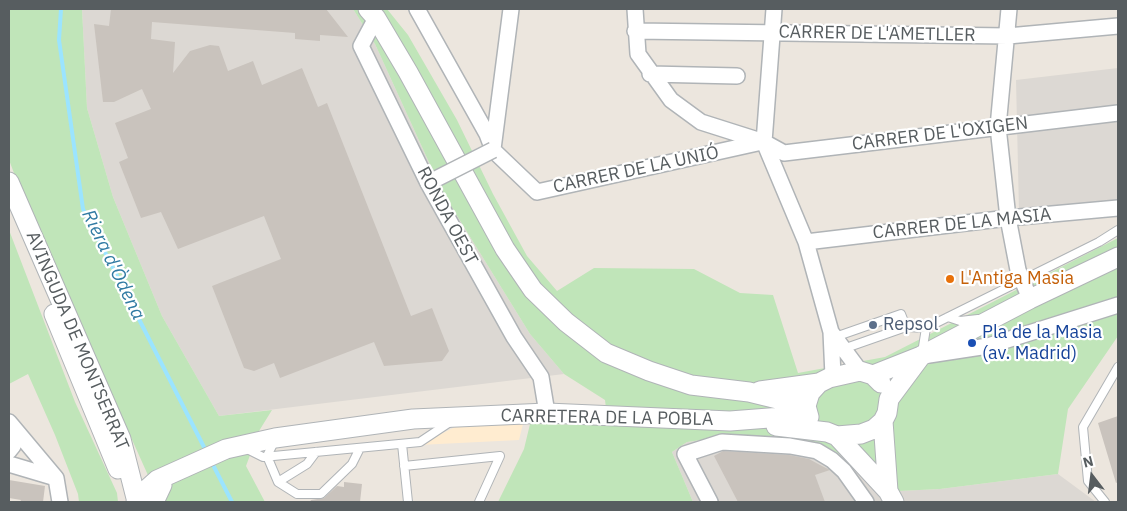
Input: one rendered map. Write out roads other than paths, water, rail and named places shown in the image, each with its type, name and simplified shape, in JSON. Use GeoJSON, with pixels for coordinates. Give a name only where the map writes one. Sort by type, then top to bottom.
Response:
{"type":"FeatureCollection","features":[{"type":"Feature","properties":{"kind":"street","name":"CARRER DE LA UNIÓ"},"geometry":{"type":"LineString","coordinates":[[418,9],[493,150],[537,192],[764,142]]}},
{"type":"Feature","properties":{"kind":"street"},"geometry":{"type":"LineString","coordinates":[[428,183],[493,150],[511,9]]}},
{"type":"Feature","properties":{"kind":"street","name":"CARRER DE L'OXIGEN"},"geometry":{"type":"LineString","coordinates":[[635,9],[638,54],[650,74],[672,100],[701,122],[764,142],[784,153],[1118,113]]}},
{"type":"Feature","properties":{"kind":"street"},"geometry":{"type":"LineString","coordinates":[[730,420],[832,434],[861,434],[874,429],[883,421],[888,413],[889,399],[883,385],[866,373],[836,339],[806,242],[764,142],[774,33],[774,9]]}},
{"type":"Feature","properties":{"kind":"street"},"geometry":{"type":"LineString","coordinates":[[1009,9],[1008,36],[998,127],[1008,218],[1018,270],[1030,299]]}},
{"type":"Feature","properties":{"kind":"street"},"geometry":{"type":"LineString","coordinates":[[372,13],[505,249],[533,290],[566,322],[606,353],[691,385],[749,392],[807,411]]}},
{"type":"Feature","properties":{"kind":"street","name":"RONDA OEST"},"geometry":{"type":"LineString","coordinates":[[372,13],[361,46],[428,183],[514,337],[541,377],[547,413]]}},
{"type":"Feature","properties":{"kind":"street","name":"CARRER DE L'AMETLLER"},"geometry":{"type":"LineString","coordinates":[[635,31],[1008,36],[1118,26]]}},
{"type":"Feature","properties":{"kind":"street"},"geometry":{"type":"LineString","coordinates":[[650,74],[737,76]]}},
{"type":"Feature","properties":{"kind":"street","name":"AVINGUDA DE MONTSERRAT"},"geometry":{"type":"LineString","coordinates":[[9,182],[121,438],[126,459],[148,493]]}},
{"type":"Feature","properties":{"kind":"street","name":"AVINGUDA DE MONTSERRAT"},"geometry":{"type":"LineString","coordinates":[[9,200],[121,477],[148,493]]}},
{"type":"Feature","properties":{"kind":"street","name":"CARRER DE LA MASIA"},"geometry":{"type":"LineString","coordinates":[[806,242],[1008,218],[1118,208]]}},
{"type":"Feature","properties":{"kind":"street"},"geometry":{"type":"LineString","coordinates":[[889,399],[921,356],[1030,299],[1118,257]]}},
{"type":"Feature","properties":{"kind":"street"},"geometry":{"type":"LineString","coordinates":[[749,392],[866,373],[921,356],[988,346],[1118,305]]}},
{"type":"Feature","properties":{"kind":"street"},"geometry":{"type":"LineString","coordinates":[[836,339],[826,380],[810,393],[807,411],[815,425],[832,434],[891,497]]}},
{"type":"Feature","properties":{"kind":"street","name":"CARRETERA DE LA POBLA"},"geometry":{"type":"LineString","coordinates":[[148,493],[234,447],[275,438],[413,419],[547,413],[730,420],[807,411]]}},
{"type":"Feature","properties":{"kind":"street"},"geometry":{"type":"LineString","coordinates":[[883,421],[891,497]]}},
{"type":"Feature","properties":{"kind":"street"},"geometry":{"type":"LineString","coordinates":[[9,451],[13,446],[13,427]]}},
{"type":"Feature","properties":{"kind":"street"},"geometry":{"type":"LineString","coordinates":[[13,427],[56,478],[60,502]]}},
{"type":"Feature","properties":{"kind":"street"},"geometry":{"type":"LineString","coordinates":[[710,502],[685,454],[722,442],[790,446],[817,451],[832,460],[844,471],[866,502]]}},
{"type":"Feature","properties":{"kind":"street"},"geometry":{"type":"LineString","coordinates":[[126,459],[144,473],[148,493]]}},
{"type":"Feature","properties":{"kind":"street"},"geometry":{"type":"LineString","coordinates":[[9,464],[56,478]]}},
{"type":"Feature","properties":{"kind":"lane"},"geometry":{"type":"LineString","coordinates":[[836,339],[906,327],[926,328],[1022,281],[1118,230]]}},
{"type":"Feature","properties":{"kind":"lane"},"geometry":{"type":"LineString","coordinates":[[836,339],[901,314],[906,327]]}},
{"type":"Feature","properties":{"kind":"lane"},"geometry":{"type":"LineString","coordinates":[[948,317],[960,321],[995,318]]}},
{"type":"Feature","properties":{"kind":"lane"},"geometry":{"type":"LineString","coordinates":[[921,356],[926,328]]}},
{"type":"Feature","properties":{"kind":"lane"},"geometry":{"type":"LineString","coordinates":[[1105,502],[1088,481],[1083,428],[1118,367]]}},
{"type":"Feature","properties":{"kind":"lane"},"geometry":{"type":"LineString","coordinates":[[234,447],[263,457],[420,442],[458,417]]}},
{"type":"Feature","properties":{"kind":"lane"},"geometry":{"type":"LineString","coordinates":[[275,438],[267,456],[278,482],[297,494],[321,494],[352,464],[360,448]]}},
{"type":"Feature","properties":{"kind":"lane"},"geometry":{"type":"LineString","coordinates":[[402,444],[408,502]]}},
{"type":"Feature","properties":{"kind":"lane"},"geometry":{"type":"LineString","coordinates":[[278,482],[307,464],[316,452]]}},
{"type":"Feature","properties":{"kind":"lane"},"geometry":{"type":"LineString","coordinates":[[404,466],[500,456],[479,502]]}},
{"type":"Feature","properties":{"kind":"waterway","name":"Riera d'Òdena"},"geometry":{"type":"LineString","coordinates":[[61,9],[59,40],[83,209],[207,453]]}},
{"type":"Feature","properties":{"kind":"waterway","name":"Riera d'Òdena"},"geometry":{"type":"LineString","coordinates":[[211,461],[232,502]]}},
{"type":"Feature","properties":{"kind":"place","name":"L'Antiga Masia"},"geometry":{"type":"Point","coordinates":[950,279]}},
{"type":"Feature","properties":{"kind":"place","name":"Repsol"},"geometry":{"type":"Point","coordinates":[873,325]}},
{"type":"Feature","properties":{"kind":"place","name":"Pla de la Masia (av. Madrid)"},"geometry":{"type":"Point","coordinates":[972,343]}}]}
